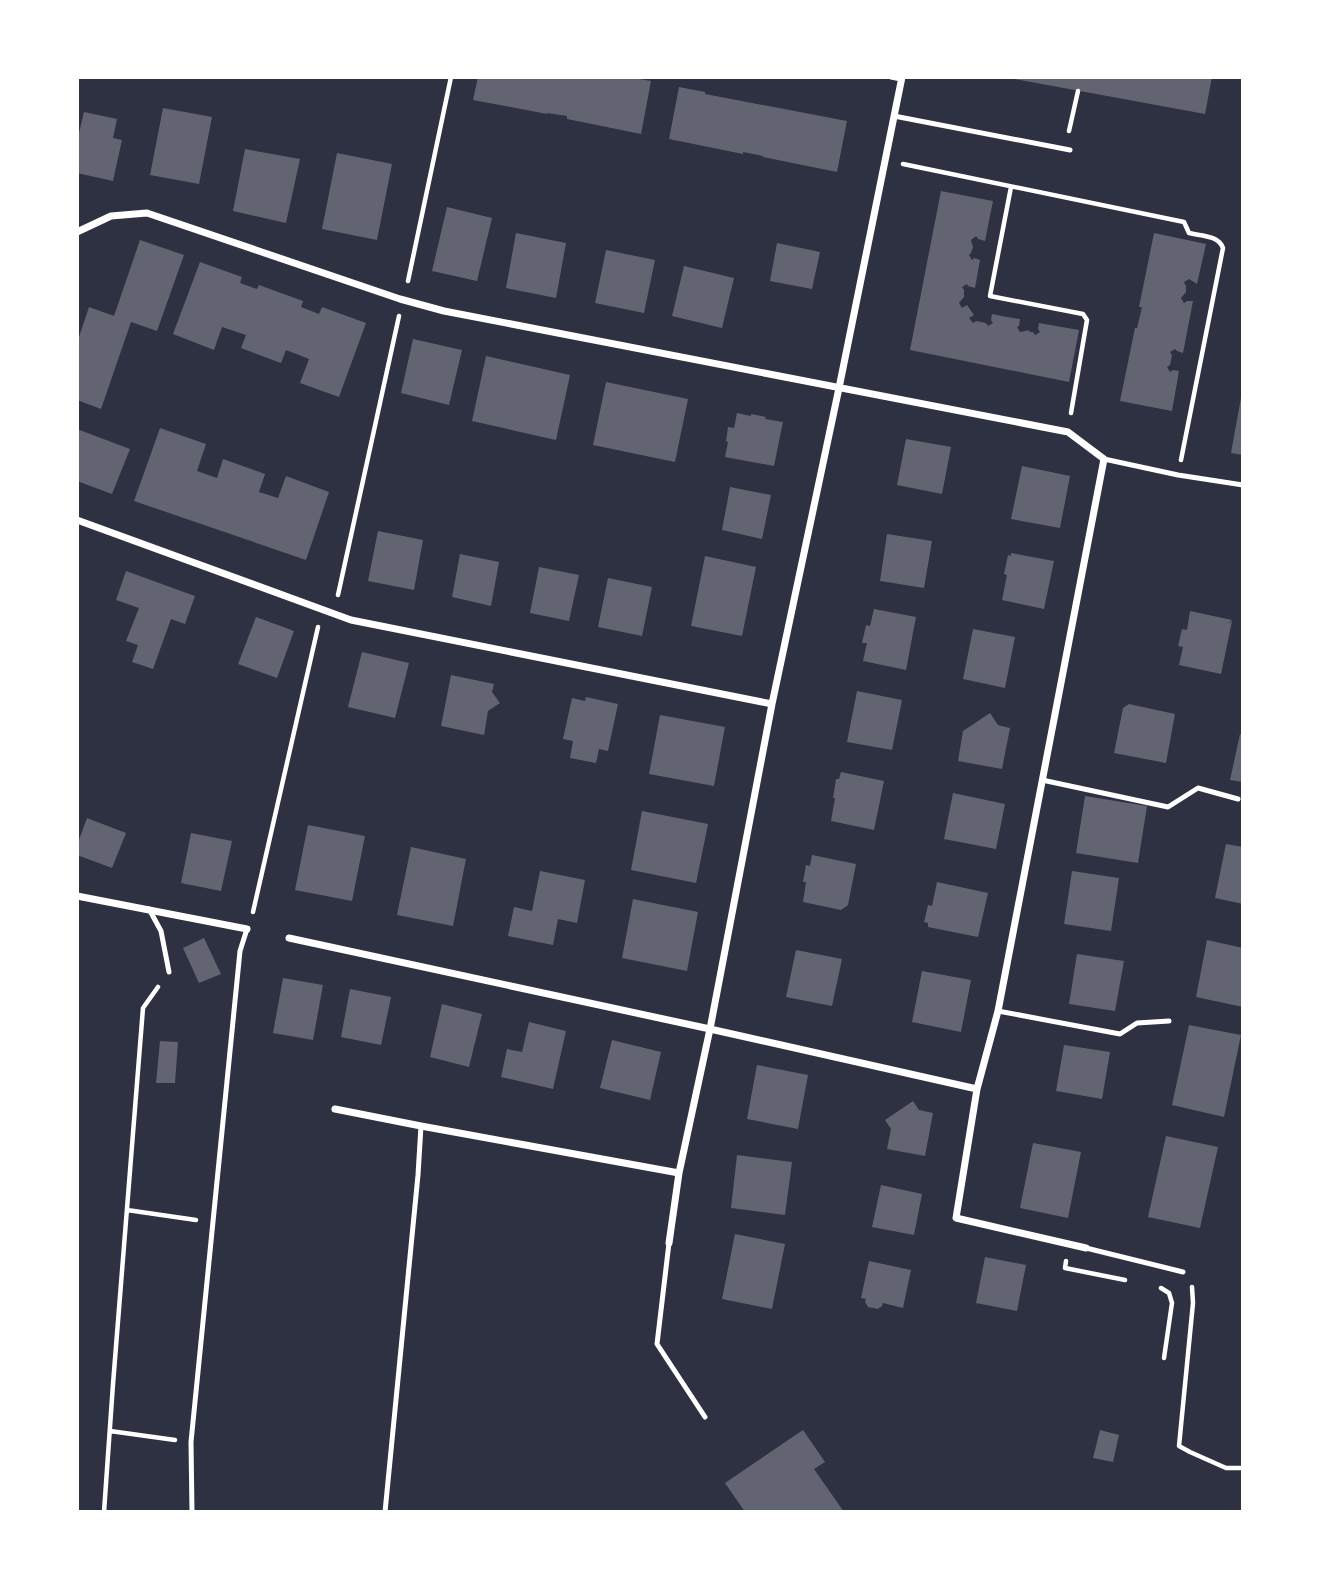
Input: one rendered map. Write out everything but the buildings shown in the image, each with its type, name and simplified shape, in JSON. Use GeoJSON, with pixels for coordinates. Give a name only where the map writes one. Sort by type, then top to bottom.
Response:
{"type":"FeatureCollection","features":[{"type":"Feature","properties":{"kind":"street"},"geometry":{"type":"LineString","coordinates":[[669,1243],[679,1173],[710,1029],[772,704],[901,78]]}},
{"type":"Feature","properties":{"kind":"street"},"geometry":{"type":"LineString","coordinates":[[77,232],[111,216],[147,213],[400,299],[444,311],[1068,432],[1104,459],[998,1010],[977,1089],[956,1218],[1086,1248]]}},
{"type":"Feature","properties":{"kind":"street"},"geometry":{"type":"LineString","coordinates":[[77,520],[351,620],[772,704]]}},
{"type":"Feature","properties":{"kind":"street"},"geometry":{"type":"LineString","coordinates":[[77,896],[247,929]]}},
{"type":"Feature","properties":{"kind":"street"},"geometry":{"type":"LineString","coordinates":[[289,938],[977,1089]]}},
{"type":"Feature","properties":{"kind":"street"},"geometry":{"type":"LineString","coordinates":[[335,1109],[679,1173]]}},
{"type":"Feature","properties":{"kind":"lane"},"geometry":{"type":"LineString","coordinates":[[891,77],[901,78]]}},
{"type":"Feature","properties":{"kind":"lane"},"geometry":{"type":"LineString","coordinates":[[894,116],[1068,149]]}},
{"type":"Feature","properties":{"kind":"lane"},"geometry":{"type":"LineString","coordinates":[[1104,459],[1178,475],[1243,485]]}},
{"type":"Feature","properties":{"kind":"lane"},"geometry":{"type":"LineString","coordinates":[[1042,780],[1168,807],[1198,788],[1238,799]]}},
{"type":"Feature","properties":{"kind":"lane"},"geometry":{"type":"LineString","coordinates":[[149,909],[161,931],[169,972]]}},
{"type":"Feature","properties":{"kind":"lane"},"geometry":{"type":"LineString","coordinates":[[192,1512],[191,1442],[240,951],[247,929]]}},
{"type":"Feature","properties":{"kind":"lane"},"geometry":{"type":"LineString","coordinates":[[998,1010],[1120,1034],[1137,1023],[1169,1021]]}},
{"type":"Feature","properties":{"kind":"lane"},"geometry":{"type":"LineString","coordinates":[[384,1512],[421,1126]]}},
{"type":"Feature","properties":{"kind":"lane"},"geometry":{"type":"LineString","coordinates":[[669,1243],[657,1344],[705,1417]]}},
{"type":"Feature","properties":{"kind":"lane"},"geometry":{"type":"LineString","coordinates":[[1086,1248],[1183,1272]]}},
{"type":"Feature","properties":{"kind":"path"},"geometry":{"type":"LineString","coordinates":[[331,612],[338,594],[399,318],[400,299],[408,281],[451,77]]}},
{"type":"Feature","properties":{"kind":"path"},"geometry":{"type":"LineString","coordinates":[[1068,149],[1078,91]]}},
{"type":"Feature","properties":{"kind":"path"},"geometry":{"type":"LineString","coordinates":[[885,160],[1184,222],[1189,233],[1221,242],[1223,248],[1178,475]]}},
{"type":"Feature","properties":{"kind":"path"},"geometry":{"type":"LineString","coordinates":[[1011,187],[990,296],[1083,314],[1087,320],[1068,432]]}},
{"type":"Feature","properties":{"kind":"path"},"geometry":{"type":"LineString","coordinates":[[247,929],[255,909],[321,609]]}},
{"type":"Feature","properties":{"kind":"path"},"geometry":{"type":"LineString","coordinates":[[104,1512],[143,1008],[169,972]]}},
{"type":"Feature","properties":{"kind":"path"},"geometry":{"type":"LineString","coordinates":[[127,1210],[213,1223]]}},
{"type":"Feature","properties":{"kind":"path"},"geometry":{"type":"LineString","coordinates":[[1069,1243],[1065,1268],[1137,1282]]}},
{"type":"Feature","properties":{"kind":"path"},"geometry":{"type":"LineString","coordinates":[[1183,1272],[1192,1280],[1194,1303],[1180,1446],[1226,1468],[1243,1468]]}},
{"type":"Feature","properties":{"kind":"path"},"geometry":{"type":"LineString","coordinates":[[1161,1287],[1169,1293],[1172,1303],[1164,1358]]}},
{"type":"Feature","properties":{"kind":"path"},"geometry":{"type":"LineString","coordinates":[[110,1431],[191,1442]]}}]}
